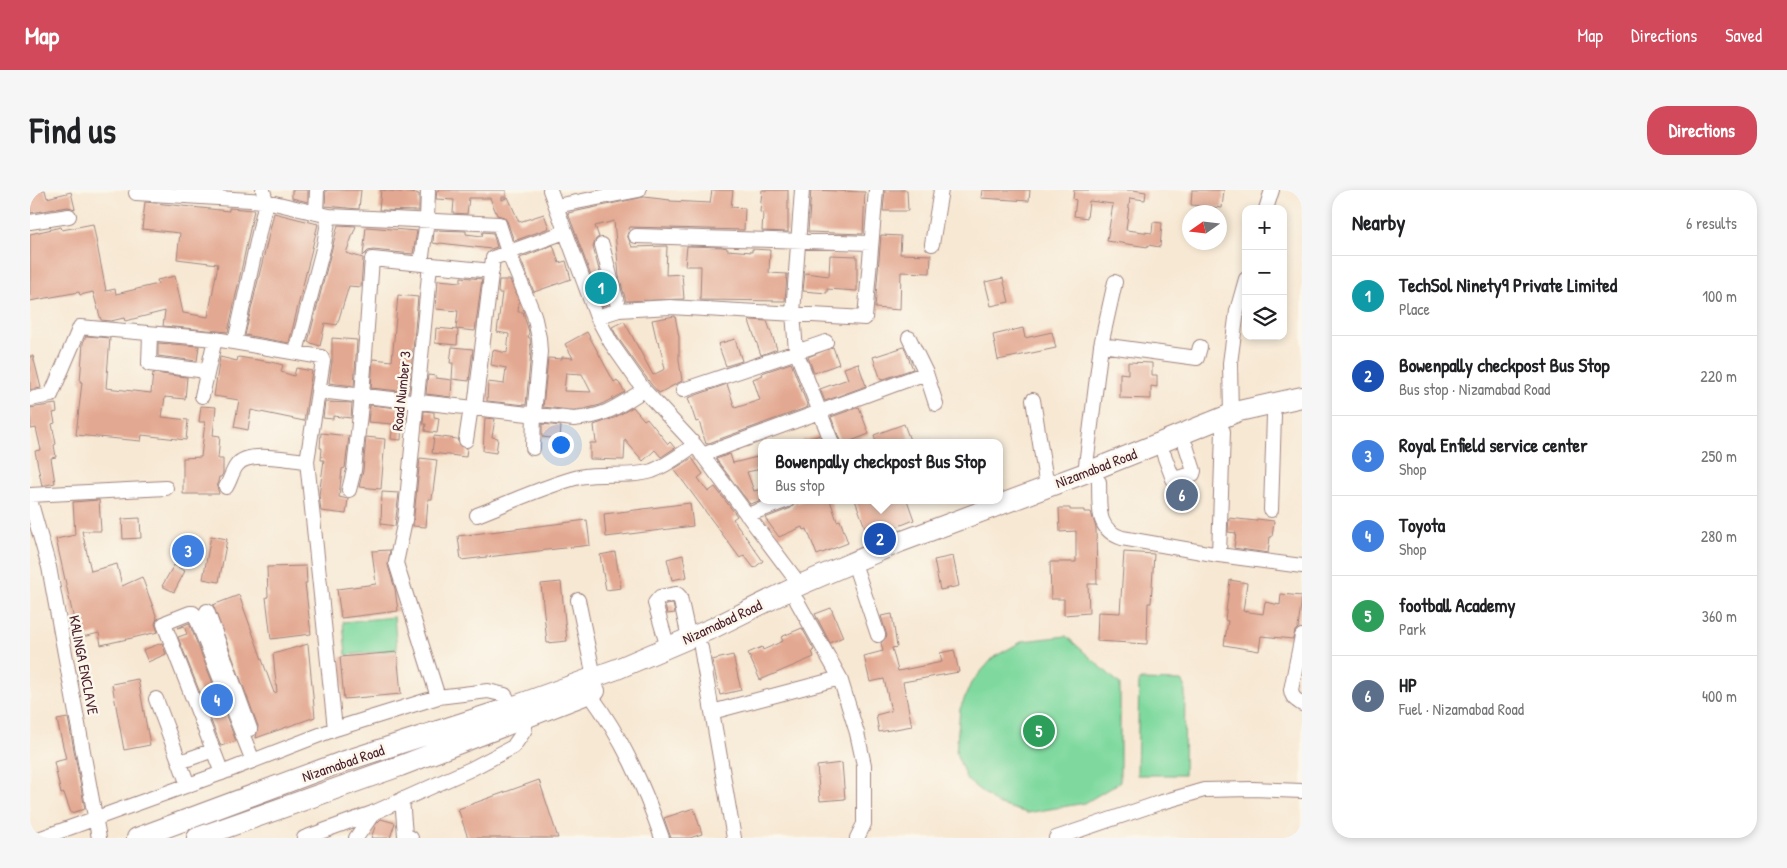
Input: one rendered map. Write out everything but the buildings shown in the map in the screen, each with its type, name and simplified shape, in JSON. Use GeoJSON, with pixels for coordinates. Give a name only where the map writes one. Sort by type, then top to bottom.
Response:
{"type":"FeatureCollection","features":[{"type":"Feature","properties":{"kind":"highway","name":"Nizamabad Road"},"geometry":{"type":"LineString","coordinates":[[1003,503],[1047,487],[1092,477],[1164,455],[1186,446],[1227,423],[1239,411],[1302,397]]}},
{"type":"Feature","properties":{"kind":"highway","name":"Nizamabad Road"},"geometry":{"type":"LineString","coordinates":[[798,593],[858,572],[1227,423],[1302,410]]}},
{"type":"Feature","properties":{"kind":"highway","name":"Nizamabad Road"},"geometry":{"type":"LineString","coordinates":[[591,685],[631,678],[695,643],[900,542],[1002,504]]}},
{"type":"Feature","properties":{"kind":"highway","name":"Nizamabad Road"},"geometry":{"type":"LineString","coordinates":[[197,838],[400,766],[520,712],[591,685],[668,648],[695,643]]}},
{"type":"Feature","properties":{"kind":"highway","name":"Nizamabad Road"},"geometry":{"type":"LineString","coordinates":[[137,838],[339,764],[520,712]]}},
{"type":"Feature","properties":{"kind":"street"},"geometry":{"type":"LineString","coordinates":[[296,352],[324,245],[322,214],[317,190]]}},
{"type":"Feature","properties":{"kind":"street","name":"Road Number 3"},"geometry":{"type":"LineString","coordinates":[[428,190],[426,264],[416,402],[405,520],[396,563],[438,696]]}},
{"type":"Feature","properties":{"kind":"street"},"geometry":{"type":"LineString","coordinates":[[550,190],[597,317],[611,343],[644,390],[698,450],[747,514],[798,593],[840,678],[857,733],[864,764],[864,824],[857,838]]}},
{"type":"Feature","properties":{"kind":"street"},"geometry":{"type":"LineString","coordinates":[[556,206],[639,190]]}},
{"type":"Feature","properties":{"kind":"street"},"geometry":{"type":"LineString","coordinates":[[802,190],[794,313],[796,350],[830,439]]}},
{"type":"Feature","properties":{"kind":"street"},"geometry":{"type":"LineString","coordinates":[[597,317],[619,310],[670,306],[864,318],[876,190]]}},
{"type":"Feature","properties":{"kind":"street"},"geometry":{"type":"LineString","coordinates":[[932,244],[941,190]]}},
{"type":"Feature","properties":{"kind":"street"},"geometry":{"type":"LineString","coordinates":[[1267,205],[1272,190]]}},
{"type":"Feature","properties":{"kind":"street"},"geometry":{"type":"LineString","coordinates":[[136,193],[265,196],[322,214],[499,224],[508,252],[534,315],[538,333],[540,352],[533,448]]}},
{"type":"Feature","properties":{"kind":"street"},"geometry":{"type":"LineString","coordinates":[[235,342],[265,196]]}},
{"type":"Feature","properties":{"kind":"street"},"geometry":{"type":"LineString","coordinates":[[30,222],[70,216]]}},
{"type":"Feature","properties":{"kind":"street"},"geometry":{"type":"LineString","coordinates":[[466,440],[473,407],[494,258],[565,232]]}},
{"type":"Feature","properties":{"kind":"street"},"geometry":{"type":"LineString","coordinates":[[636,236],[871,243]]}},
{"type":"Feature","properties":{"kind":"street"},"geometry":{"type":"LineString","coordinates":[[602,245],[619,310]]}},
{"type":"Feature","properties":{"kind":"street"},"geometry":{"type":"LineString","coordinates":[[349,490],[354,470],[362,395],[372,259],[492,271]]}},
{"type":"Feature","properties":{"kind":"street"},"geometry":{"type":"LineString","coordinates":[[1114,282],[1101,344],[1092,477],[1102,522],[1106,530],[1112,535],[1122,538],[1220,555],[1302,566]]}},
{"type":"Feature","properties":{"kind":"street"},"geometry":{"type":"LineString","coordinates":[[1220,555],[1230,362],[1237,311],[1242,293]]}},
{"type":"Feature","properties":{"kind":"street"},"geometry":{"type":"LineString","coordinates":[[30,399],[51,395],[80,327],[214,339],[321,357],[323,361],[307,461],[340,727]]}},
{"type":"Feature","properties":{"kind":"street"},"geometry":{"type":"LineString","coordinates":[[150,334],[149,364],[207,371]]}},
{"type":"Feature","properties":{"kind":"street"},"geometry":{"type":"LineString","coordinates":[[909,338],[926,373],[936,404]]}},
{"type":"Feature","properties":{"kind":"street"},"geometry":{"type":"LineString","coordinates":[[202,396],[214,339]]}},
{"type":"Feature","properties":{"kind":"street"},"geometry":{"type":"LineString","coordinates":[[683,390],[796,350],[826,342]]}},
{"type":"Feature","properties":{"kind":"street"},"geometry":{"type":"LineString","coordinates":[[1101,344],[1197,358],[1200,347]]}},
{"type":"Feature","properties":{"kind":"street"},"geometry":{"type":"LineString","coordinates":[[477,515],[551,486],[578,478],[598,474],[652,471],[698,450],[820,413],[926,373]]}},
{"type":"Feature","properties":{"kind":"street"},"geometry":{"type":"LineString","coordinates":[[319,390],[574,419],[599,416],[609,412],[644,390]]}},
{"type":"Feature","properties":{"kind":"street"},"geometry":{"type":"LineString","coordinates":[[1033,400],[1047,487]]}},
{"type":"Feature","properties":{"kind":"street"},"geometry":{"type":"LineString","coordinates":[[1271,510],[1274,415]]}},
{"type":"Feature","properties":{"kind":"street"},"geometry":{"type":"LineString","coordinates":[[1164,455],[1173,479],[1193,474],[1194,471],[1186,446]]}},
{"type":"Feature","properties":{"kind":"street"},"geometry":{"type":"LineString","coordinates":[[226,487],[237,464],[247,458],[260,457],[307,461]]}},
{"type":"Feature","properties":{"kind":"street"},"geometry":{"type":"LineString","coordinates":[[30,495],[166,488]]}},
{"type":"Feature","properties":{"kind":"street","name":"KALINGA ENCLAVE"},"geometry":{"type":"LineString","coordinates":[[30,500],[49,566],[100,838]]}},
{"type":"Feature","properties":{"kind":"street"},"geometry":{"type":"LineString","coordinates":[[747,514],[776,504]]}},
{"type":"Feature","properties":{"kind":"street"},"geometry":{"type":"LineString","coordinates":[[858,572],[878,635]]}},
{"type":"Feature","properties":{"kind":"street"},"geometry":{"type":"LineString","coordinates":[[668,648],[655,603],[660,598],[677,594],[680,597],[695,643],[712,712],[734,838]]}},
{"type":"Feature","properties":{"kind":"street"},"geometry":{"type":"LineString","coordinates":[[578,600],[591,685],[630,757],[662,838]]}},
{"type":"Feature","properties":{"kind":"street"},"geometry":{"type":"LineString","coordinates":[[207,611],[256,760]]}},
{"type":"Feature","properties":{"kind":"street"},"geometry":{"type":"LineString","coordinates":[[222,773],[164,624],[190,613],[193,612],[195,614],[256,760]]}},
{"type":"Feature","properties":{"kind":"street"},"geometry":{"type":"LineString","coordinates":[[1302,636],[1291,690],[1291,696],[1302,704]]}},
{"type":"Feature","properties":{"kind":"street"},"geometry":{"type":"LineString","coordinates":[[336,660],[340,727]]}},
{"type":"Feature","properties":{"kind":"street"},"geometry":{"type":"LineString","coordinates":[[712,712],[840,678]]}},
{"type":"Feature","properties":{"kind":"street"},"geometry":{"type":"LineString","coordinates":[[41,838],[222,773],[340,727],[438,696],[488,691],[505,695],[520,712],[524,731],[513,747],[402,800],[304,838]]}},
{"type":"Feature","properties":{"kind":"street"},"geometry":{"type":"LineString","coordinates":[[156,699],[188,785]]}},
{"type":"Feature","properties":{"kind":"street"},"geometry":{"type":"LineString","coordinates":[[180,762],[208,752]]}},
{"type":"Feature","properties":{"kind":"street"},"geometry":{"type":"LineString","coordinates":[[1056,838],[1159,803],[1204,790],[1302,791]]}},
{"type":"Feature","properties":{"kind":"street"},"geometry":{"type":"LineString","coordinates":[[402,800],[405,835],[411,838]]}},
{"type":"Feature","properties":{"kind":"street"},"geometry":{"type":"LineString","coordinates":[[356,838],[374,812]]}},
{"type":"Feature","properties":{"kind":"green space"},"geometry":{"type":"Polygon","coordinates":[[[394,617],[397,650],[346,655],[343,622],[394,617]]]}},
{"type":"Feature","properties":{"kind":"green space"},"geometry":{"type":"Polygon","coordinates":[[[1066,636],[1120,684],[1120,782],[1085,803],[1027,813],[997,804],[967,780],[956,753],[960,709],[971,683],[994,657],[1023,641],[1066,636]]]}},
{"type":"Feature","properties":{"kind":"green space"},"geometry":{"type":"Polygon","coordinates":[[[1139,680],[1181,681],[1185,685],[1184,775],[1137,775],[1139,680]]]}},
{"type":"Feature","properties":{"kind":"place","name":"TechSol Ninety9 Private Limited"},"geometry":{"type":"Point","coordinates":[601,288]}},
{"type":"Feature","properties":{"kind":"place","name":"HP"},"geometry":{"type":"Point","coordinates":[1182,495]}},
{"type":"Feature","properties":{"kind":"place","name":"Bowenpally checkpost Bus Stop"},"geometry":{"type":"Point","coordinates":[880,539]}},
{"type":"Feature","properties":{"kind":"place","name":"Royal Enfield service center"},"geometry":{"type":"Point","coordinates":[188,551]}},
{"type":"Feature","properties":{"kind":"place","name":"Toyota"},"geometry":{"type":"Point","coordinates":[217,700]}},
{"type":"Feature","properties":{"kind":"place","name":"football Academy"},"geometry":{"type":"Point","coordinates":[1039,731]}}]}
